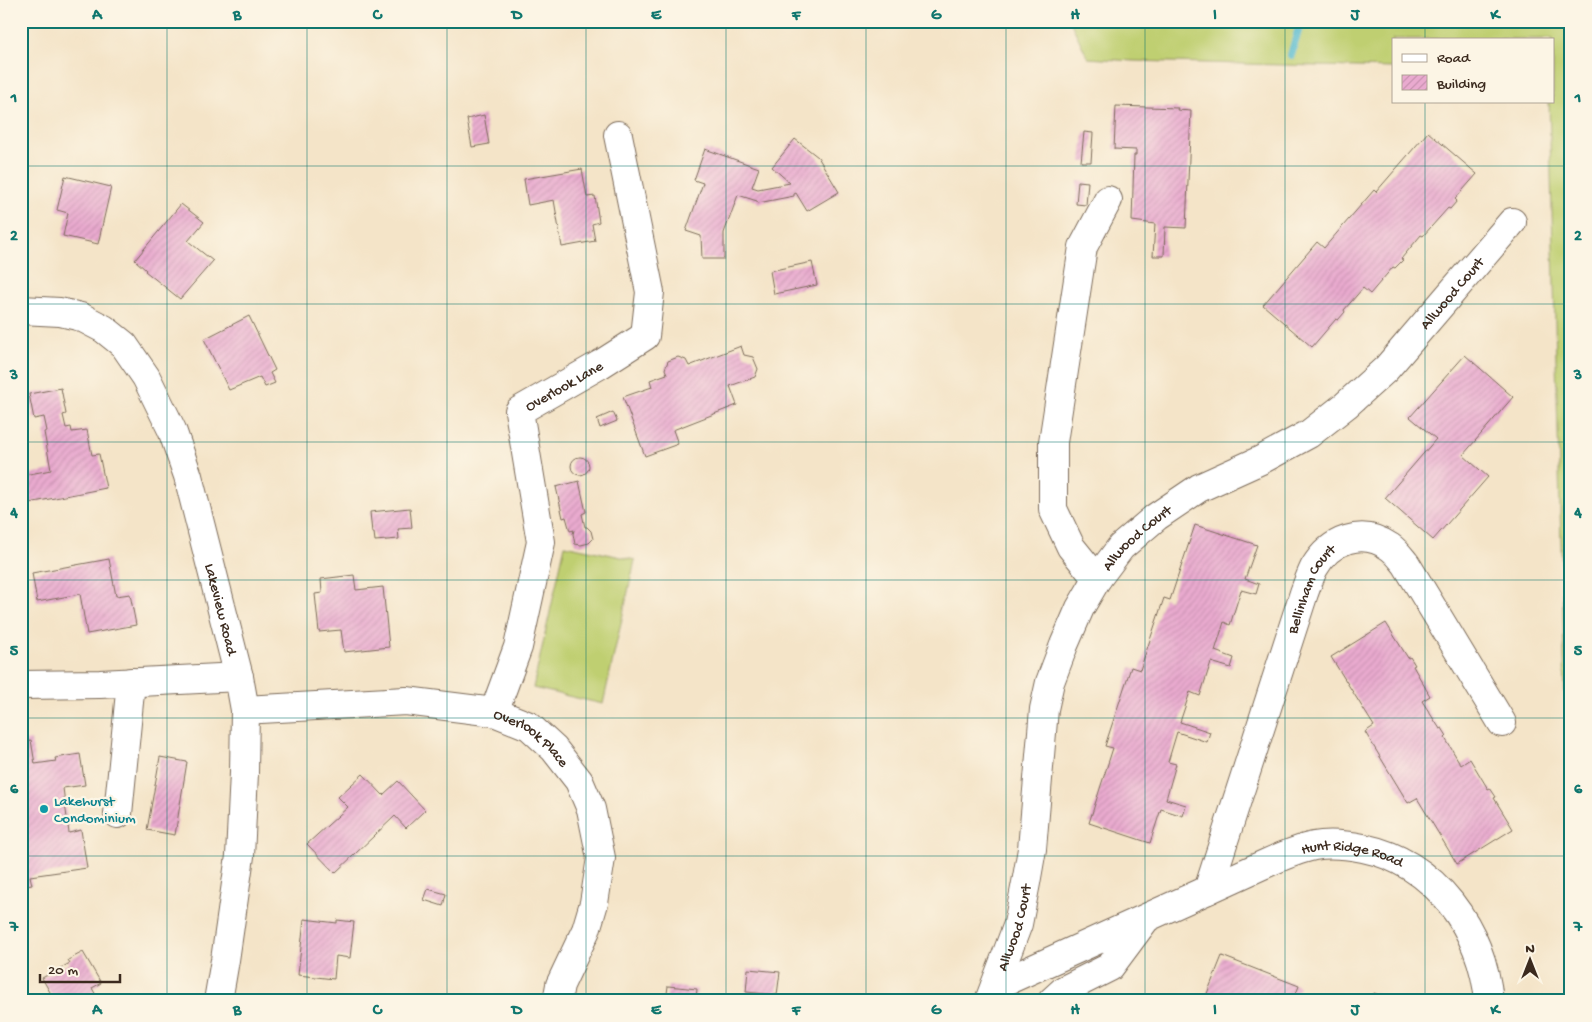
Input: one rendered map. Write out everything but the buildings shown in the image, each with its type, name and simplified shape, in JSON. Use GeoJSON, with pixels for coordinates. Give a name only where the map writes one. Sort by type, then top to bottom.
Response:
{"type":"FeatureCollection","features":[{"type":"Feature","properties":{"kind":"street","name":"Overlook Lane"},"geometry":{"type":"LineString","coordinates":[[494,712],[518,647],[541,542],[519,412],[645,336],[650,292],[618,135]]}},
{"type":"Feature","properties":{"kind":"street"},"geometry":{"type":"LineString","coordinates":[[1097,579],[1071,547],[1053,509],[1053,442],[1083,247],[1108,200]]}},
{"type":"Feature","properties":{"kind":"street","name":"Allwood Court"},"geometry":{"type":"LineString","coordinates":[[992,993],[1018,924],[1029,866],[1044,709],[1050,682],[1080,608],[1097,579],[1121,547],[1156,517],[1199,488],[1260,460],[1308,434],[1346,405],[1386,369],[1512,222]]}},
{"type":"Feature","properties":{"kind":"street","name":"Lakeview Road"},"geometry":{"type":"LineString","coordinates":[[21,310],[60,312],[81,317],[104,329],[124,345],[146,376],[172,430],[188,476],[245,710],[240,856],[218,1001]]}},
{"type":"Feature","properties":{"kind":"street","name":"Bellinham Court"},"geometry":{"type":"LineString","coordinates":[[1208,890],[1304,593],[1314,568],[1324,554],[1338,542],[1349,538],[1361,537],[1375,539],[1390,547],[1406,564],[1502,723]]}},
{"type":"Feature","properties":{"kind":"street"},"geometry":{"type":"LineString","coordinates":[[21,685],[238,677]]}},
{"type":"Feature","properties":{"kind":"street"},"geometry":{"type":"LineString","coordinates":[[118,814],[132,682]]}},
{"type":"Feature","properties":{"kind":"street","name":"Overlook Place"},"geometry":{"type":"LineString","coordinates":[[245,710],[406,700],[494,712],[530,726],[554,749],[579,781],[591,809],[601,858],[594,903],[586,930],[560,985],[557,1001]]}},
{"type":"Feature","properties":{"kind":"street","name":"Hunt Ridge Road"},"geometry":{"type":"LineString","coordinates":[[992,993],[1286,854],[1315,846],[1345,844],[1378,851],[1409,866],[1432,883],[1453,904],[1472,934],[1482,962],[1488,986],[1489,1001]]}},
{"type":"Feature","properties":{"kind":"street","name":"Hunt Ridge Road"},"geometry":{"type":"LineString","coordinates":[[1052,1001],[1064,990],[1110,967],[1146,919]]}},
{"type":"Feature","properties":{"kind":"green space"},"geometry":{"type":"Polygon","coordinates":[[[1070,21],[1571,21],[1571,913],[1549,102],[1554,102],[1554,38],[1392,38],[1392,68],[1133,61],[1088,58],[1070,21]]]}},
{"type":"Feature","properties":{"kind":"green space"},"geometry":{"type":"Polygon","coordinates":[[[565,545],[635,560],[603,704],[533,688],[565,545]]]}},
{"type":"Feature","properties":{"kind":"waterway"},"geometry":{"type":"LineString","coordinates":[[1291,55],[1301,21]]}},
{"type":"Feature","properties":{"kind":"place","name":"Lakehurst Condominium"},"geometry":{"type":"Point","coordinates":[44,809]}}]}
